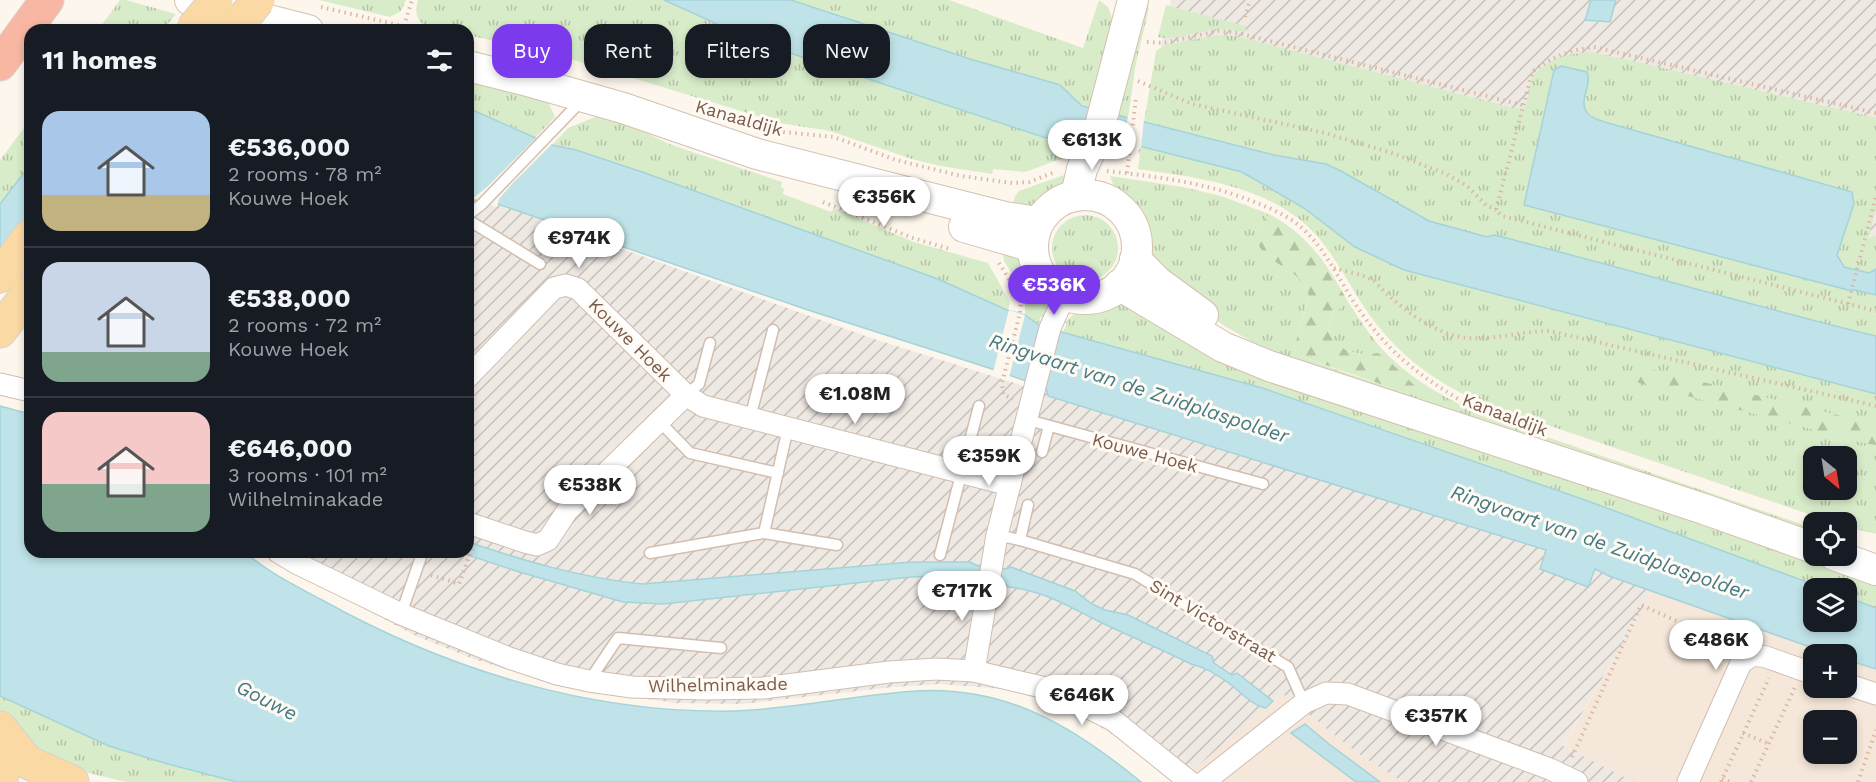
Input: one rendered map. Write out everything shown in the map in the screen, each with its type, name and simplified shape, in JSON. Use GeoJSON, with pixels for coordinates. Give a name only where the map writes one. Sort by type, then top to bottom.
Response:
{"type":"FeatureCollection","features":[{"type":"Feature","properties":{"kind":"highway"},"geometry":{"type":"LineString","coordinates":[[29,24],[47,0]]}},
{"type":"Feature","properties":{"kind":"highway"},"geometry":{"type":"LineString","coordinates":[[48,24],[69,0]]}},
{"type":"Feature","properties":{"kind":"highway"},"geometry":{"type":"LineString","coordinates":[[0,64],[24,31]]}},
{"type":"Feature","properties":{"kind":"highway"},"geometry":{"type":"LineString","coordinates":[[0,80],[24,52]]}},
{"type":"Feature","properties":{"kind":"main road"},"geometry":{"type":"LineString","coordinates":[[190,0],[310,18]]}},
{"type":"Feature","properties":{"kind":"main road"},"geometry":{"type":"LineString","coordinates":[[197,24],[216,0]]}},
{"type":"Feature","properties":{"kind":"main road"},"geometry":{"type":"LineString","coordinates":[[239,24],[258,0]]}},
{"type":"Feature","properties":{"kind":"main road"},"geometry":{"type":"LineString","coordinates":[[1090,197],[1098,137],[1120,111],[1133,0]]}},
{"type":"Feature","properties":{"kind":"main road","name":"Kanaaldijk"},"geometry":{"type":"LineString","coordinates":[[474,68],[585,97],[758,154],[1005,217],[1036,235]]}},
{"type":"Feature","properties":{"kind":"main road"},"geometry":{"type":"LineString","coordinates":[[1090,197],[1122,210],[1131,222],[1136,237],[1135,259],[1129,273],[1119,285],[1099,297],[1076,298],[1065,295],[1049,285],[1038,271],[1036,235],[1044,214],[1058,202],[1090,197]]}},
{"type":"Feature","properties":{"kind":"main road"},"geometry":{"type":"LineString","coordinates":[[0,276],[24,244]]}},
{"type":"Feature","properties":{"kind":"main road","name":"Kanaaldijk"},"geometry":{"type":"LineString","coordinates":[[1135,259],[1158,282],[1269,366]]}},
{"type":"Feature","properties":{"kind":"main road","name":"Kanaaldijk"},"geometry":{"type":"LineString","coordinates":[[1119,285],[1223,347],[1269,366],[1704,509],[1803,544]]}},
{"type":"Feature","properties":{"kind":"main road"},"geometry":{"type":"LineString","coordinates":[[0,331],[24,299]]}},
{"type":"Feature","properties":{"kind":"main road"},"geometry":{"type":"LineString","coordinates":[[1857,563],[1876,570]]}},
{"type":"Feature","properties":{"kind":"main road"},"geometry":{"type":"LineString","coordinates":[[0,728],[27,762],[72,782]]}},
{"type":"Feature","properties":{"kind":"main road"},"geometry":{"type":"LineString","coordinates":[[1,772],[43,782]]}},
{"type":"Feature","properties":{"kind":"street","name":"Kouwe Hoek"},"geometry":{"type":"LineString","coordinates":[[474,371],[554,288],[566,285],[578,289],[686,395],[704,406],[1010,485]]}},
{"type":"Feature","properties":{"kind":"street"},"geometry":{"type":"LineString","coordinates":[[974,671],[997,535],[1050,328],[1065,295]]}},
{"type":"Feature","properties":{"kind":"street"},"geometry":{"type":"LineString","coordinates":[[0,384],[24,390]]}},
{"type":"Feature","properties":{"kind":"street","name":"Kouwe Hoek"},"geometry":{"type":"LineString","coordinates":[[474,533],[537,545],[548,540],[567,511],[686,395]]}},
{"type":"Feature","properties":{"kind":"street","name":"Wilhelminakade"},"geometry":{"type":"LineString","coordinates":[[288,558],[401,614],[509,658],[557,674],[589,681],[632,687],[763,688],[889,672],[936,669],[974,671],[1050,689],[1113,720],[1190,782]]}},
{"type":"Feature","properties":{"kind":"street"},"geometry":{"type":"LineString","coordinates":[[1688,782],[1741,663],[1753,655],[1803,670]]}},
{"type":"Feature","properties":{"kind":"street"},"geometry":{"type":"LineString","coordinates":[[1857,688],[1876,694]]}},
{"type":"Feature","properties":{"kind":"street"},"geometry":{"type":"LineString","coordinates":[[1204,782],[1298,706],[1326,693],[1348,693],[1570,778]]}},
{"type":"Feature","properties":{"kind":"lane"},"geometry":{"type":"LineString","coordinates":[[474,210],[585,97]]}},
{"type":"Feature","properties":{"kind":"lane"},"geometry":{"type":"LineString","coordinates":[[474,224],[540,264]]}},
{"type":"Feature","properties":{"kind":"lane"},"geometry":{"type":"LineString","coordinates":[[750,418],[773,330]]}},
{"type":"Feature","properties":{"kind":"lane"},"geometry":{"type":"LineString","coordinates":[[686,395],[699,384],[710,343]]}},
{"type":"Feature","properties":{"kind":"lane"},"geometry":{"type":"LineString","coordinates":[[940,555],[979,406]]}},
{"type":"Feature","properties":{"kind":"lane","name":"Kouwe Hoek"},"geometry":{"type":"LineString","coordinates":[[1028,420],[1263,484]]}},
{"type":"Feature","properties":{"kind":"lane"},"geometry":{"type":"LineString","coordinates":[[659,421],[690,453],[778,473]]}},
{"type":"Feature","properties":{"kind":"lane"},"geometry":{"type":"LineString","coordinates":[[1042,453],[1049,426]]}},
{"type":"Feature","properties":{"kind":"lane"},"geometry":{"type":"LineString","coordinates":[[764,533],[788,428]]}},
{"type":"Feature","properties":{"kind":"lane"},"geometry":{"type":"LineString","coordinates":[[1020,540],[1028,505]]}},
{"type":"Feature","properties":{"kind":"lane"},"geometry":{"type":"LineString","coordinates":[[650,554],[764,533],[837,545]]}},
{"type":"Feature","properties":{"kind":"lane","name":"Sint Victorstraat"},"geometry":{"type":"LineString","coordinates":[[997,535],[1135,574],[1288,667],[1298,706]]}},
{"type":"Feature","properties":{"kind":"lane"},"geometry":{"type":"LineString","coordinates":[[401,614],[421,558]]}},
{"type":"Feature","properties":{"kind":"lane"},"geometry":{"type":"LineString","coordinates":[[589,681],[618,638],[721,648]]}},
{"type":"Feature","properties":{"kind":"path"},"geometry":{"type":"LineString","coordinates":[[405,24],[412,0]]}},
{"type":"Feature","properties":{"kind":"path"},"geometry":{"type":"LineString","coordinates":[[1245,17],[1250,0]]}},
{"type":"Feature","properties":{"kind":"path"},"geometry":{"type":"LineString","coordinates":[[310,18],[380,24]]}},
{"type":"Feature","properties":{"kind":"path"},"geometry":{"type":"LineString","coordinates":[[1146,42],[1163,43],[1218,31],[1238,33],[1522,105]]}},
{"type":"Feature","properties":{"kind":"path"},"geometry":{"type":"LineString","coordinates":[[1496,210],[1532,72],[1542,63],[1560,54],[1594,47],[1876,113]]}},
{"type":"Feature","properties":{"kind":"path"},"geometry":{"type":"LineString","coordinates":[[1138,81],[1192,104],[1325,133],[1392,153],[1446,174],[1466,185],[1485,205],[1502,216],[1876,311]]}},
{"type":"Feature","properties":{"kind":"path","name":"Kanaaldijk"},"geometry":{"type":"LineString","coordinates":[[1120,111],[1130,145],[1128,173],[1199,184],[1234,193],[1279,212],[1300,226],[1317,244],[1357,307],[1382,340],[1404,362],[1431,383],[1468,404]]}},
{"type":"Feature","properties":{"kind":"path","name":"Kanaaldijk"},"geometry":{"type":"LineString","coordinates":[[739,118],[784,132],[834,137],[896,160],[961,176],[1012,183]]}},
{"type":"Feature","properties":{"kind":"path"},"geometry":{"type":"LineString","coordinates":[[1848,304],[1876,196]]}},
{"type":"Feature","properties":{"kind":"path"},"geometry":{"type":"LineString","coordinates":[[823,202],[913,238],[956,251]]}},
{"type":"Feature","properties":{"kind":"path"},"geometry":{"type":"LineString","coordinates":[[988,261],[999,264]]}},
{"type":"Feature","properties":{"kind":"path"},"geometry":{"type":"LineString","coordinates":[[1334,268],[1372,280],[1419,319],[1442,331],[1466,338],[1512,336],[1531,331],[1549,331],[1876,406]]}},
{"type":"Feature","properties":{"kind":"path"},"geometry":{"type":"LineString","coordinates":[[1002,383],[1020,314]]}},
{"type":"Feature","properties":{"kind":"path"},"geometry":{"type":"LineString","coordinates":[[441,579],[459,584],[468,558]]}},
{"type":"Feature","properties":{"kind":"path"},"geometry":{"type":"LineString","coordinates":[[1570,778],[1641,605],[1728,644],[1741,663]]}},
{"type":"Feature","properties":{"kind":"path"},"geometry":{"type":"LineString","coordinates":[[1730,782],[1721,780],[1769,676],[1774,660]]}},
{"type":"Feature","properties":{"kind":"path"},"geometry":{"type":"LineString","coordinates":[[1751,782],[1803,681]]}},
{"type":"Feature","properties":{"kind":"path"},"geometry":{"type":"LineString","coordinates":[[1858,782],[1876,729]]}},
{"type":"Feature","properties":{"kind":"path"},"geometry":{"type":"LineString","coordinates":[[1743,733],[1769,744]]}},
{"type":"Feature","properties":{"kind":"shaded area"},"geometry":{"type":"Polygon","coordinates":[[[1171,0],[1876,0],[1876,343],[1743,299],[1138,154],[1171,0]]]}},
{"type":"Feature","properties":{"kind":"shaded area"},"geometry":{"type":"Polygon","coordinates":[[[474,196],[874,339],[1066,399],[1661,576],[1563,746],[1634,782],[1403,782],[1360,755],[1283,694],[1181,780],[1110,733],[1062,705],[1003,689],[940,684],[742,704],[674,703],[537,679],[471,658],[414,635],[293,571],[275,558],[474,558],[474,196]]]}},
{"type":"Feature","properties":{"kind":"shaded area"},"geometry":{"type":"Polygon","coordinates":[[[1661,576],[1803,629],[1803,632],[1810,632],[1841,644],[1803,644],[1803,698],[1857,698],[1857,650],[1876,657],[1876,782],[1634,782],[1563,747],[1661,576]]]}},
{"type":"Feature","properties":{"kind":"shaded area"},"geometry":{"type":"Polygon","coordinates":[[[1283,694],[1360,755],[1403,782],[1182,782],[1181,780],[1283,694]]]}},
{"type":"Feature","properties":{"kind":"green space"},"geometry":{"type":"Polygon","coordinates":[[[120,0],[176,14],[168,24],[102,24],[120,0]]]}},
{"type":"Feature","properties":{"kind":"green space"},"geometry":{"type":"Polygon","coordinates":[[[319,0],[406,0],[401,11],[390,17],[319,0]]]}},
{"type":"Feature","properties":{"kind":"green space"},"geometry":{"type":"Polygon","coordinates":[[[418,0],[664,0],[717,24],[685,24],[685,78],[791,78],[791,53],[803,57],[803,78],[865,78],[1046,138],[1076,130],[1086,133],[1079,156],[1058,160],[1025,172],[993,169],[992,174],[940,166],[912,159],[830,131],[780,123],[633,78],[673,78],[673,24],[584,24],[584,63],[572,59],[572,24],[492,24],[492,40],[474,36],[474,24],[423,24],[418,19],[416,11],[418,0]]]}},
{"type":"Feature","properties":{"kind":"green space"},"geometry":{"type":"Polygon","coordinates":[[[791,0],[949,0],[1083,48],[1099,0],[1108,7],[1113,21],[1092,108],[1082,106],[1060,85],[890,33],[890,24],[864,24],[791,0]]]}},
{"type":"Feature","properties":{"kind":"green space"},"geometry":{"type":"Polygon","coordinates":[[[1166,5],[1246,26],[1245,32],[1219,29],[1178,37],[1158,37],[1166,5]]]}},
{"type":"Feature","properties":{"kind":"green space"},"geometry":{"type":"Polygon","coordinates":[[[1147,6],[1149,8],[1136,63],[1128,118],[1117,115],[1144,8],[1147,6]]]}},
{"type":"Feature","properties":{"kind":"green space"},"geometry":{"type":"Polygon","coordinates":[[[1218,35],[1236,36],[1513,108],[1525,108],[1533,75],[1543,66],[1554,59],[1591,52],[1876,118],[1876,209],[1868,239],[1876,236],[1876,269],[1869,273],[1844,267],[1837,255],[1854,204],[1685,146],[1621,129],[1598,120],[1586,111],[1584,106],[1588,84],[1587,73],[1561,66],[1554,70],[1524,205],[1848,290],[1876,295],[1876,336],[1542,247],[1494,235],[1487,237],[1429,221],[1326,164],[1274,155],[1144,122],[1156,51],[1165,45],[1218,35]]]}},
{"type":"Feature","properties":{"kind":"green space"},"geometry":{"type":"Polygon","coordinates":[[[474,79],[546,97],[555,117],[536,137],[474,111],[474,79]]]}},
{"type":"Feature","properties":{"kind":"green space"},"geometry":{"type":"Polygon","coordinates":[[[600,115],[629,124],[669,144],[782,182],[783,194],[831,212],[834,208],[914,242],[988,263],[1010,302],[1008,310],[938,279],[645,173],[552,145],[568,128],[600,115]]]}},
{"type":"Feature","properties":{"kind":"green space"},"geometry":{"type":"Polygon","coordinates":[[[24,128],[24,173],[0,204],[0,160],[24,128]]]}},
{"type":"Feature","properties":{"kind":"green space"},"geometry":{"type":"Polygon","coordinates":[[[1141,146],[1242,172],[1304,208],[1355,247],[1404,270],[1876,394],[1876,534],[1857,529],[1857,512],[1803,512],[1480,402],[1462,393],[1415,363],[1388,338],[1364,307],[1335,260],[1310,228],[1281,207],[1263,198],[1201,179],[1138,169],[1141,146]]]}},
{"type":"Feature","properties":{"kind":"green space"},"geometry":{"type":"Polygon","coordinates":[[[1067,174],[1067,186],[1036,208],[1011,212],[1015,196],[1019,191],[1067,174]]]}},
{"type":"Feature","properties":{"kind":"green space"},"geometry":{"type":"Polygon","coordinates":[[[1110,176],[1183,187],[1221,196],[1269,214],[1255,232],[1306,285],[1309,296],[1294,348],[1300,356],[1410,394],[1378,353],[1355,353],[1335,343],[1329,329],[1332,314],[1348,302],[1374,339],[1394,361],[1419,381],[1460,404],[1488,417],[1803,525],[1803,534],[1278,357],[1223,325],[1206,312],[1146,253],[1140,223],[1130,207],[1117,195],[1110,176]]]}},
{"type":"Feature","properties":{"kind":"green space"},"geometry":{"type":"Polygon","coordinates":[[[1269,214],[1295,231],[1315,251],[1348,302],[1332,314],[1329,329],[1336,343],[1356,353],[1378,353],[1415,386],[1409,394],[1300,356],[1294,348],[1309,297],[1306,285],[1265,255],[1259,246],[1255,232],[1269,214]]]}},
{"type":"Feature","properties":{"kind":"green space"},"geometry":{"type":"Polygon","coordinates":[[[1085,215],[1098,217],[1113,230],[1118,248],[1116,261],[1103,276],[1085,281],[1072,279],[1057,266],[1052,248],[1054,235],[1067,220],[1085,215]]]}},
{"type":"Feature","properties":{"kind":"green space"},"geometry":{"type":"Polygon","coordinates":[[[1003,250],[1015,252],[1021,256],[1038,285],[1046,303],[1045,318],[1040,317],[1040,325],[1025,315],[1025,295],[1004,261],[1003,250]]]}},
{"type":"Feature","properties":{"kind":"green space"},"geometry":{"type":"Polygon","coordinates":[[[1121,300],[1803,557],[1803,566],[1829,566],[1876,582],[1876,608],[1857,601],[1857,578],[1803,578],[1803,581],[1585,500],[1262,388],[1063,332],[1067,324],[1065,322],[1078,311],[1121,300]]]}},
{"type":"Feature","properties":{"kind":"green space"},"geometry":{"type":"Polygon","coordinates":[[[1649,369],[1871,423],[1876,425],[1876,445],[1632,381],[1649,369]]]}},
{"type":"Feature","properties":{"kind":"green space"},"geometry":{"type":"Polygon","coordinates":[[[0,696],[109,746],[237,782],[126,782],[47,763],[0,710],[0,696]]]}},
{"type":"Feature","properties":{"kind":"water"},"geometry":{"type":"Polygon","coordinates":[[[664,0],[791,0],[864,24],[803,24],[803,57],[791,53],[791,24],[717,24],[664,0]]]}},
{"type":"Feature","properties":{"kind":"water"},"geometry":{"type":"Polygon","coordinates":[[[1591,0],[1616,0],[1610,22],[1585,20],[1591,0]]]}},
{"type":"Feature","properties":{"kind":"water"},"geometry":{"type":"Polygon","coordinates":[[[890,33],[1060,85],[1082,106],[1274,155],[1326,164],[1429,221],[1487,237],[1494,235],[1542,247],[1876,336],[1876,394],[1404,270],[1355,247],[1304,208],[1242,172],[1076,130],[1046,138],[865,78],[890,78],[890,33]]]}},
{"type":"Feature","properties":{"kind":"water"},"geometry":{"type":"Polygon","coordinates":[[[1561,66],[1587,72],[1588,83],[1584,105],[1589,115],[1596,119],[1852,192],[1854,204],[1837,255],[1844,267],[1869,273],[1876,269],[1876,295],[1848,290],[1524,205],[1554,70],[1561,66]]]}},
{"type":"Feature","properties":{"kind":"water","name":"Ringvaart van de Zuidplaspolder"},"geometry":{"type":"Polygon","coordinates":[[[474,111],[552,145],[576,150],[645,173],[938,279],[1007,310],[1025,315],[1040,326],[1262,388],[1585,500],[1803,581],[1803,632],[1857,632],[1857,601],[1876,608],[1876,669],[1857,663],[1857,644],[1803,644],[1609,576],[1595,569],[1588,587],[1540,569],[1546,550],[1048,396],[1046,388],[811,311],[474,196],[474,111]]]}},
{"type":"Feature","properties":{"kind":"water"},"geometry":{"type":"Polygon","coordinates":[[[24,173],[24,262],[0,293],[0,204],[24,173]]]}},
{"type":"Feature","properties":{"kind":"water","name":"Gouwe"},"geometry":{"type":"Polygon","coordinates":[[[0,406],[24,412],[24,558],[253,558],[292,584],[370,625],[419,647],[470,667],[521,683],[574,696],[627,705],[680,710],[734,711],[780,708],[916,691],[949,691],[980,695],[1009,703],[1064,727],[1090,743],[1141,782],[237,782],[109,746],[0,696],[0,406]]]}},
{"type":"Feature","properties":{"kind":"water"},"geometry":{"type":"Polygon","coordinates":[[[474,544],[554,568],[598,578],[642,584],[912,562],[970,562],[985,568],[1011,567],[1075,591],[1092,604],[1105,610],[1128,615],[1212,656],[1214,663],[1232,675],[1237,673],[1273,701],[1266,708],[1261,706],[1206,669],[1054,600],[1032,591],[1008,587],[1003,581],[965,575],[911,577],[663,604],[623,602],[474,557],[474,544]]]}},
{"type":"Feature","properties":{"kind":"water"},"geometry":{"type":"Polygon","coordinates":[[[1305,724],[1380,782],[1356,782],[1291,733],[1305,724]]]}},
{"type":"Feature","properties":{"kind":"pier"},"geometry":{"type":"Polygon","coordinates":[[[1128,115],[1144,119],[1141,148],[1124,144],[1128,115]]]}},
{"type":"Feature","properties":{"kind":"pier"},"geometry":{"type":"Polygon","coordinates":[[[539,135],[554,142],[512,184],[499,199],[497,207],[474,199],[539,135]]]}},
{"type":"Feature","properties":{"kind":"pier"},"geometry":{"type":"Polygon","coordinates":[[[1009,310],[1025,315],[1009,378],[993,372],[1009,310]]]}}]}
